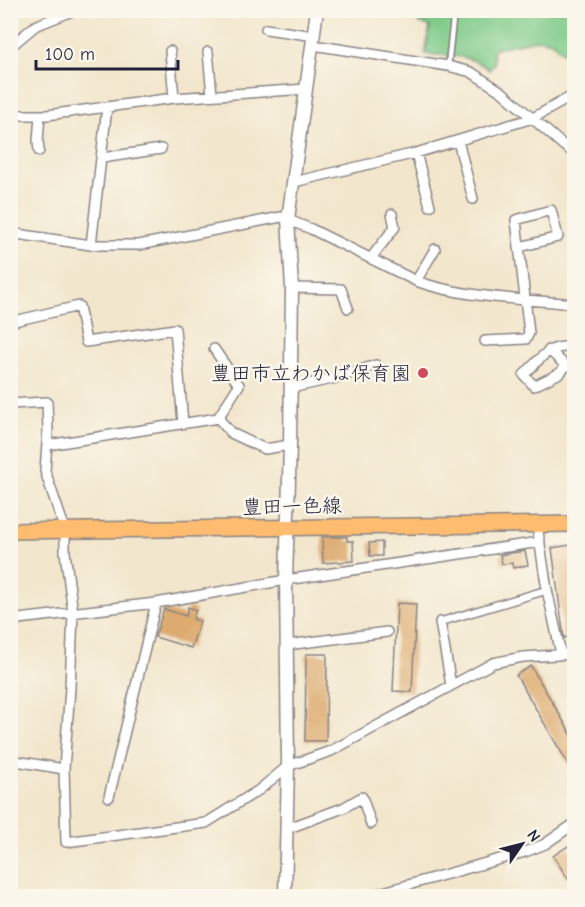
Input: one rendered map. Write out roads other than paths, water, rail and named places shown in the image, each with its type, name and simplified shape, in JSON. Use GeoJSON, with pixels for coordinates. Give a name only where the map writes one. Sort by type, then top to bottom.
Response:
{"type":"FeatureCollection","features":[{"type":"Feature","properties":{"kind":"main road","name":"豊田一色線"},"geometry":{"type":"LineString","coordinates":[[10,531],[574,524]]}},
{"type":"Feature","properties":{"kind":"street"},"geometry":{"type":"LineString","coordinates":[[10,47],[51,14],[75,10]]}},
{"type":"Feature","properties":{"kind":"street"},"geometry":{"type":"LineString","coordinates":[[285,897],[288,766],[286,527],[290,445],[292,288],[288,219],[317,10]]}},
{"type":"Feature","properties":{"kind":"street"},"geometry":{"type":"LineString","coordinates":[[266,29],[314,41],[448,66],[478,76],[502,92],[574,153]]}},
{"type":"Feature","properties":{"kind":"street"},"geometry":{"type":"LineString","coordinates":[[170,51],[174,98]]}},
{"type":"Feature","properties":{"kind":"street"},"geometry":{"type":"LineString","coordinates":[[208,52],[212,95]]}},
{"type":"Feature","properties":{"kind":"street"},"geometry":{"type":"LineString","coordinates":[[10,116],[40,116],[174,98],[307,89]]}},
{"type":"Feature","properties":{"kind":"street"},"geometry":{"type":"LineString","coordinates":[[294,182],[458,141],[532,118],[574,95]]}},
{"type":"Feature","properties":{"kind":"street"},"geometry":{"type":"LineString","coordinates":[[92,245],[107,107]]}},
{"type":"Feature","properties":{"kind":"street"},"geometry":{"type":"LineString","coordinates":[[39,151],[40,116]]}},
{"type":"Feature","properties":{"kind":"street"},"geometry":{"type":"LineString","coordinates":[[458,141],[473,199]]}},
{"type":"Feature","properties":{"kind":"street"},"geometry":{"type":"LineString","coordinates":[[102,158],[161,149]]}},
{"type":"Feature","properties":{"kind":"street"},"geometry":{"type":"LineString","coordinates":[[416,153],[430,206]]}},
{"type":"Feature","properties":{"kind":"street"},"geometry":{"type":"LineString","coordinates":[[484,341],[526,339],[529,333],[516,220],[551,210],[558,237],[520,248]]}},
{"type":"Feature","properties":{"kind":"street"},"geometry":{"type":"LineString","coordinates":[[370,258],[395,227],[392,214]]}},
{"type":"Feature","properties":{"kind":"street"},"geometry":{"type":"LineString","coordinates":[[10,233],[92,245],[139,245],[281,217],[416,281],[444,290],[574,304]]}},
{"type":"Feature","properties":{"kind":"street"},"geometry":{"type":"LineString","coordinates":[[416,281],[435,249]]}},
{"type":"Feature","properties":{"kind":"street"},"geometry":{"type":"LineString","coordinates":[[292,288],[341,289],[348,308]]}},
{"type":"Feature","properties":{"kind":"street"},"geometry":{"type":"LineString","coordinates":[[10,322],[79,306],[86,342],[175,330],[183,423]]}},
{"type":"Feature","properties":{"kind":"street"},"geometry":{"type":"LineString","coordinates":[[549,350],[566,366],[560,373],[534,386],[524,375],[549,350],[562,345],[574,348]]}},
{"type":"Feature","properties":{"kind":"street"},"geometry":{"type":"LineString","coordinates":[[214,349],[238,385],[218,418]]}},
{"type":"Feature","properties":{"kind":"street"},"geometry":{"type":"LineString","coordinates":[[291,388],[336,378],[376,365]]}},
{"type":"Feature","properties":{"kind":"street"},"geometry":{"type":"LineString","coordinates":[[10,404],[47,402],[48,446],[45,471],[66,530],[65,552],[73,613],[64,769],[66,842],[206,823],[259,790],[288,766],[331,751],[493,663],[507,659],[574,654]]}},
{"type":"Feature","properties":{"kind":"street"},"geometry":{"type":"LineString","coordinates":[[218,418],[231,433],[265,449],[290,445]]}},
{"type":"Feature","properties":{"kind":"street"},"geometry":{"type":"LineString","coordinates":[[48,446],[218,418]]}},
{"type":"Feature","properties":{"kind":"street"},"geometry":{"type":"LineString","coordinates":[[537,525],[547,590],[561,654]]}},
{"type":"Feature","properties":{"kind":"street"},"geometry":{"type":"LineString","coordinates":[[10,620],[156,603],[286,580],[540,542]]}},
{"type":"Feature","properties":{"kind":"street"},"geometry":{"type":"LineString","coordinates":[[451,685],[440,622],[547,590]]}},
{"type":"Feature","properties":{"kind":"street"},"geometry":{"type":"LineString","coordinates":[[109,797],[156,603]]}},
{"type":"Feature","properties":{"kind":"street"},"geometry":{"type":"LineString","coordinates":[[287,645],[387,632]]}},
{"type":"Feature","properties":{"kind":"street"},"geometry":{"type":"LineString","coordinates":[[10,760],[64,769]]}},
{"type":"Feature","properties":{"kind":"street"},"geometry":{"type":"LineString","coordinates":[[286,829],[343,808],[362,798],[371,824]]}},
{"type":"Feature","properties":{"kind":"street"},"geometry":{"type":"LineString","coordinates":[[369,897],[525,852],[545,844],[574,824]]}},
{"type":"Feature","properties":{"kind":"lane"},"geometry":{"type":"LineString","coordinates":[[448,66],[454,10]]}},
{"type":"Feature","properties":{"kind":"place","name":"豊田市立わかば保育園"},"geometry":{"type":"Point","coordinates":[423,373]}}]}
